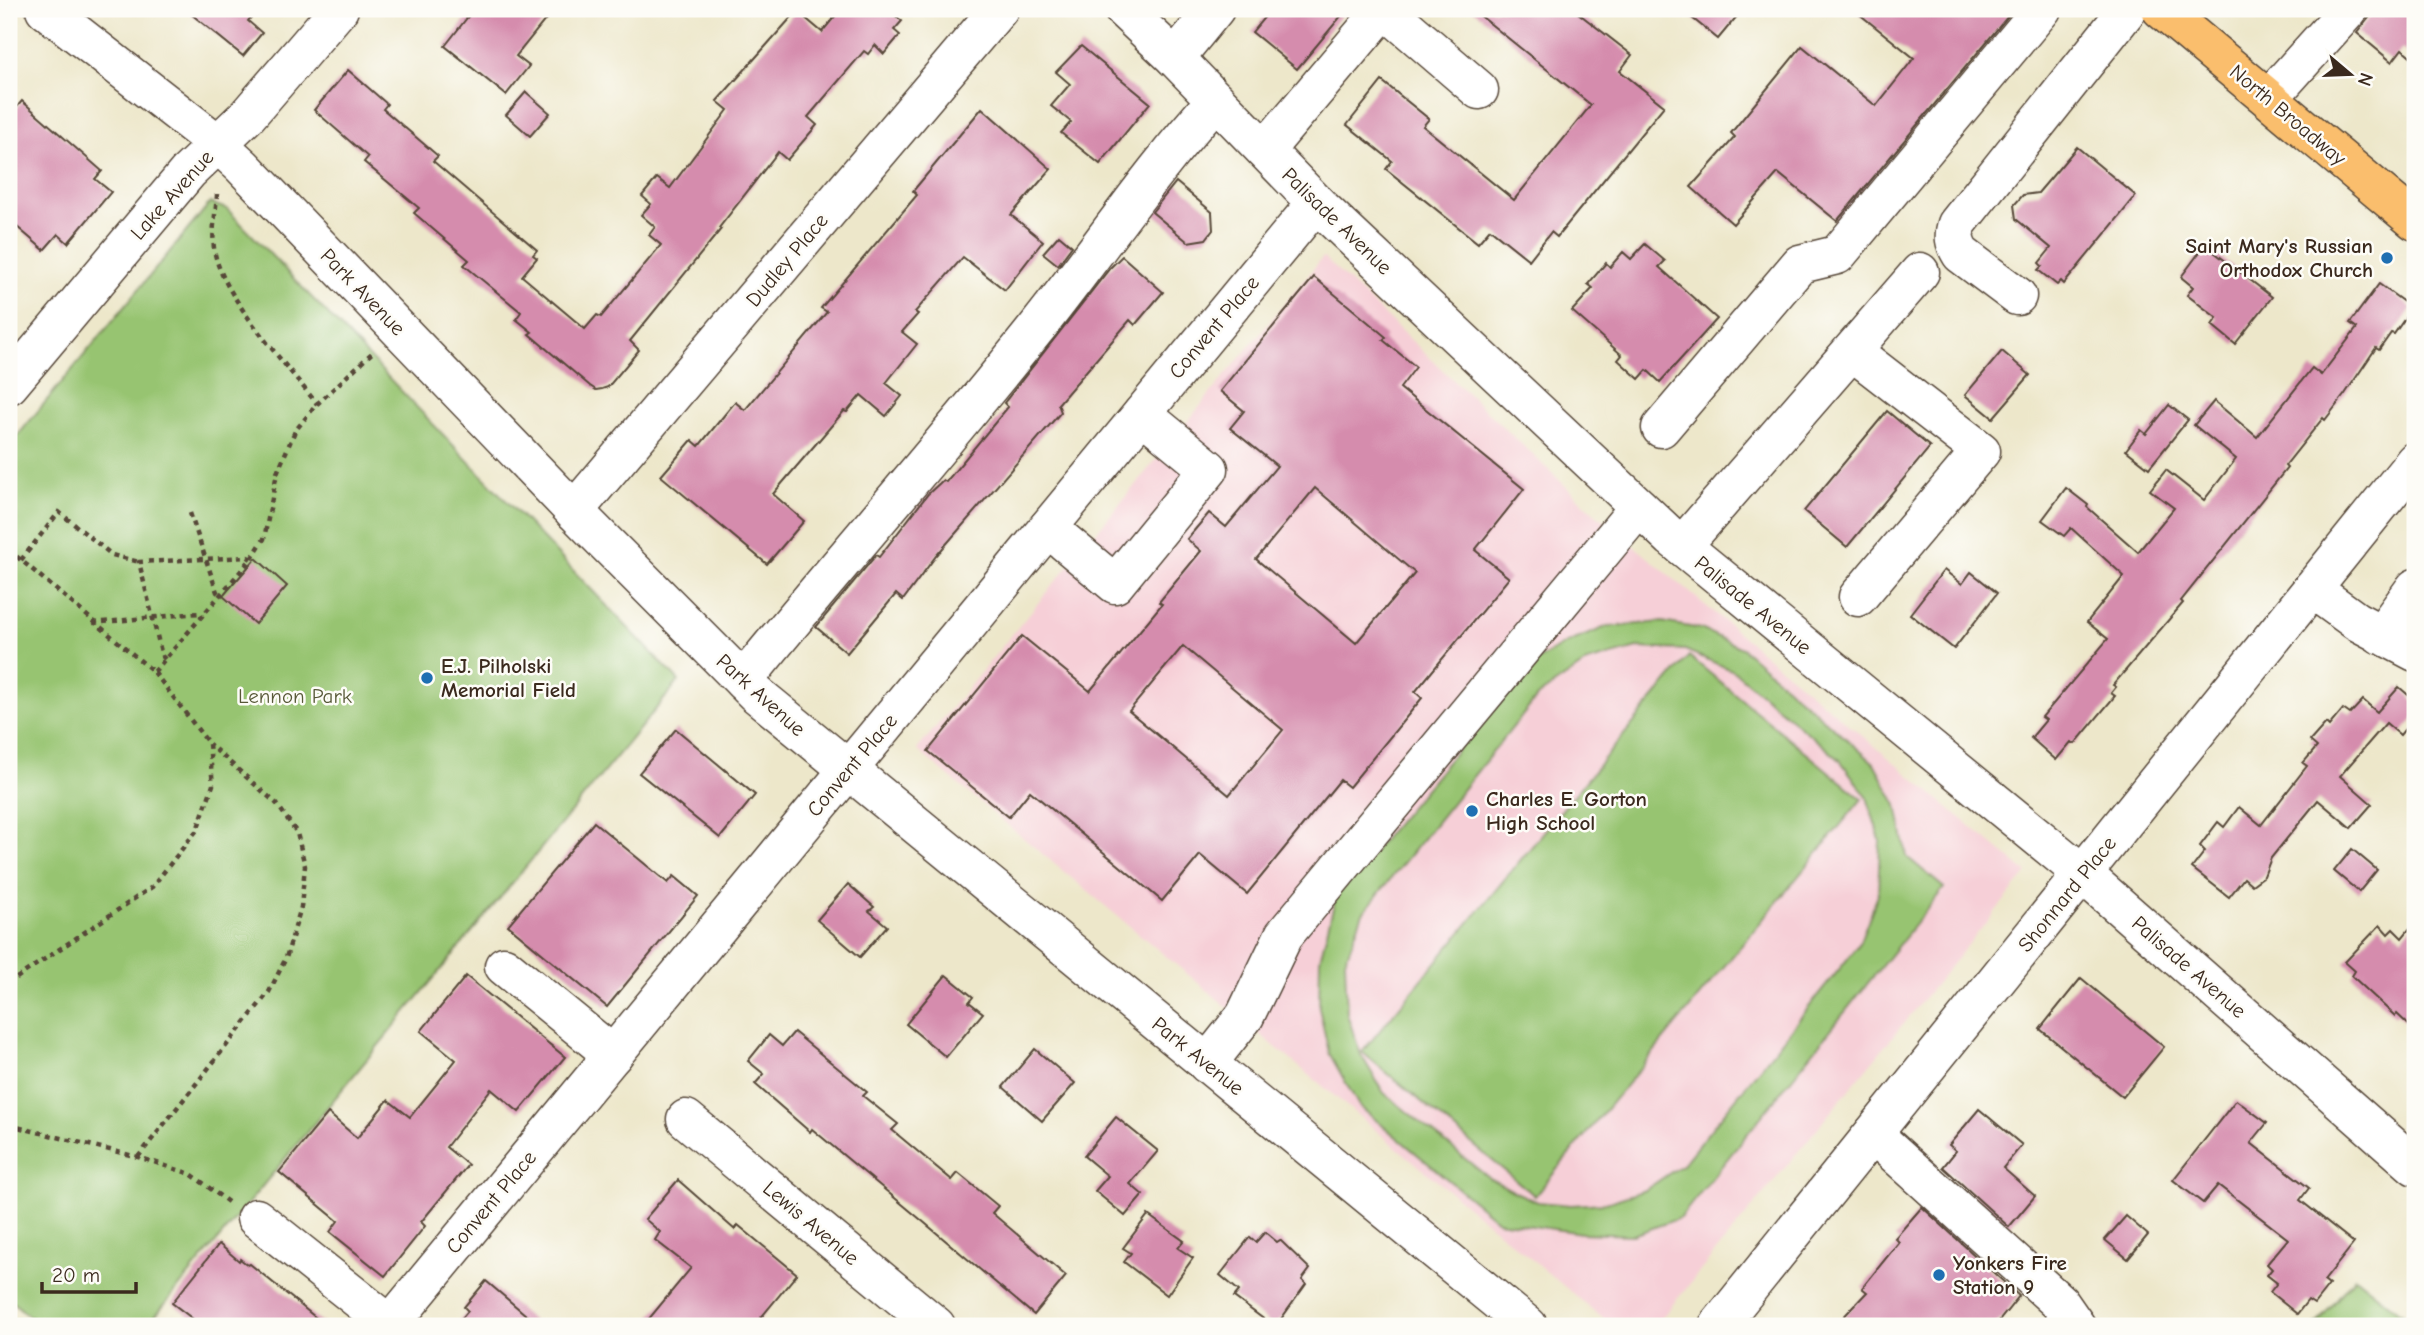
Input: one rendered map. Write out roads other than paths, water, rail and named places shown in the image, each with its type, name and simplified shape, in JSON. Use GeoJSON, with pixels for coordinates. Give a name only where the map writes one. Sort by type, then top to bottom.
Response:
{"type":"FeatureCollection","features":[{"type":"Feature","properties":{"kind":"main road","name":"North Broadway"},"geometry":{"type":"LineString","coordinates":[[2161,9],[2414,218]]}},
{"type":"Feature","properties":{"kind":"street","name":"Park Avenue"},"geometry":{"type":"LineString","coordinates":[[46,9],[218,144],[242,166],[574,511],[743,681],[848,770],[1528,1326]]}},
{"type":"Feature","properties":{"kind":"street","name":"Lake Avenue"},"geometry":{"type":"LineString","coordinates":[[9,385],[188,172],[247,116],[339,9]]}},
{"type":"Feature","properties":{"kind":"street","name":"Dudley Place"},"geometry":{"type":"LineString","coordinates":[[574,511],[999,9]]}},
{"type":"Feature","properties":{"kind":"street","name":"Palisade Avenue"},"geometry":{"type":"LineString","coordinates":[[1123,9],[1175,58],[1317,203],[1682,547],[2083,874],[2415,1166]]}},
{"type":"Feature","properties":{"kind":"street"},"geometry":{"type":"LineString","coordinates":[[1175,58],[1215,9]]}},
{"type":"Feature","properties":{"kind":"street"},"geometry":{"type":"LineString","coordinates":[[1265,150],[1385,9],[1479,90]]}},
{"type":"Feature","properties":{"kind":"street"},"geometry":{"type":"LineString","coordinates":[[1661,428],[1800,264],[1837,255],[2042,9]]}},
{"type":"Feature","properties":{"kind":"street"},"geometry":{"type":"LineString","coordinates":[[2017,296],[1961,254],[1953,236],[1957,224],[2128,9]]}},
{"type":"Feature","properties":{"kind":"street"},"geometry":{"type":"LineString","coordinates":[[2269,98],[2349,9]]}},
{"type":"Feature","properties":{"kind":"street"},"geometry":{"type":"LineString","coordinates":[[743,681],[958,426],[1065,293],[1179,139],[1216,100]]}},
{"type":"Feature","properties":{"kind":"street","name":"Convent Place"},"geometry":{"type":"LineString","coordinates":[[390,1326],[1317,203]]}},
{"type":"Feature","properties":{"kind":"street"},"geometry":{"type":"LineString","coordinates":[[1682,547],[1920,272]]}},
{"type":"Feature","properties":{"kind":"street"},"geometry":{"type":"LineString","coordinates":[[1852,351],[1981,451],[1858,597]]}},
{"type":"Feature","properties":{"kind":"street"},"geometry":{"type":"LineString","coordinates":[[1048,528],[1115,584],[1209,470],[1142,414]]}},
{"type":"Feature","properties":{"kind":"street","name":"Shonnard Place"},"geometry":{"type":"LineString","coordinates":[[1718,1326],[2415,461]]}},
{"type":"Feature","properties":{"kind":"street"},"geometry":{"type":"LineString","coordinates":[[1207,1064],[1245,1016],[1284,935],[1639,507]]}},
{"type":"Feature","properties":{"kind":"street"},"geometry":{"type":"LineString","coordinates":[[2381,635],[2415,588]]}},
{"type":"Feature","properties":{"kind":"street"},"geometry":{"type":"LineString","coordinates":[[2312,589],[2356,621],[2415,652]]}},
{"type":"Feature","properties":{"kind":"street"},"geometry":{"type":"LineString","coordinates":[[504,967],[613,1055]]}},
{"type":"Feature","properties":{"kind":"street","name":"Lewis Avenue"},"geometry":{"type":"LineString","coordinates":[[685,1119],[936,1326]]}},
{"type":"Feature","properties":{"kind":"street"},"geometry":{"type":"LineString","coordinates":[[1873,1134],[2060,1303],[2076,1326]]}},
{"type":"Feature","properties":{"kind":"street"},"geometry":{"type":"LineString","coordinates":[[256,1218],[390,1326]]}},
{"type":"Feature","properties":{"kind":"place","name":"Saint Mary's Russian Orthodox Church"},"geometry":{"type":"Point","coordinates":[2387,258]}},
{"type":"Feature","properties":{"kind":"place","name":"E.J. Pilholski Memorial Field"},"geometry":{"type":"Point","coordinates":[427,678]}},
{"type":"Feature","properties":{"kind":"place","name":"Charles E. Gorton High School"},"geometry":{"type":"Point","coordinates":[1472,811]}},
{"type":"Feature","properties":{"kind":"place","name":"Yonkers Fire Station 9"},"geometry":{"type":"Point","coordinates":[1939,1275]}},
{"type":"Feature","properties":{"kind":"park label","name":"Lennon Park"},"geometry":{"type":"Point","coordinates":[295,696]}}]}
